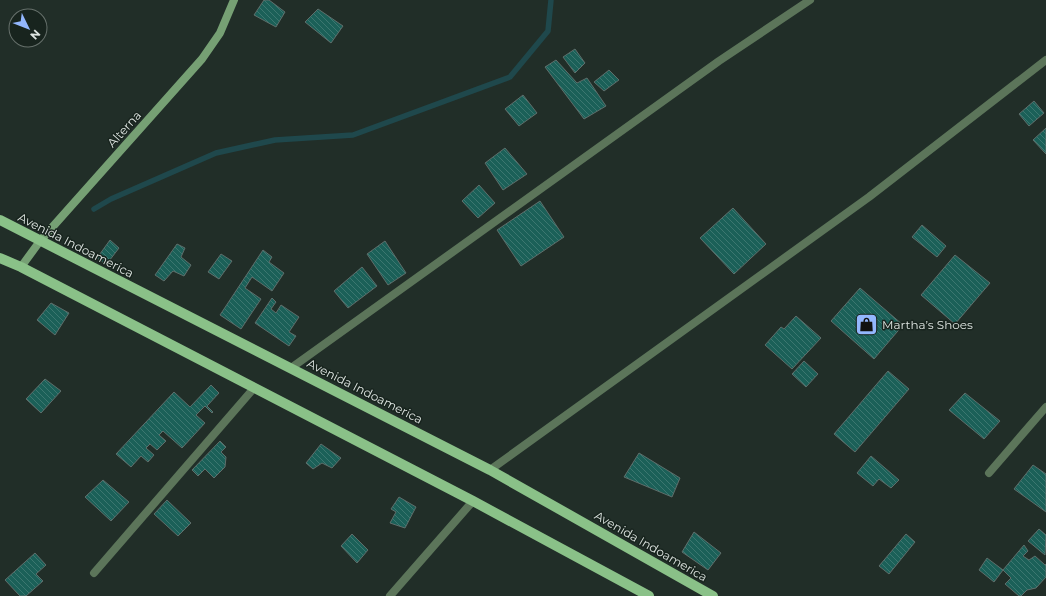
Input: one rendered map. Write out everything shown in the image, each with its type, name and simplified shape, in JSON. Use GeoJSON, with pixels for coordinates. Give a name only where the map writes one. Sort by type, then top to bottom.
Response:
{"type":"FeatureCollection","features":[{"type":"Feature","properties":{"kind":"main road","name":"Avenida Indoamerica"},"geometry":{"type":"LineString","coordinates":[[0,220],[148,297],[490,470],[713,596]]}},
{"type":"Feature","properties":{"kind":"main road"},"geometry":{"type":"LineString","coordinates":[[0,258],[21,267],[473,501],[649,596]]}},
{"type":"Feature","properties":{"kind":"street","name":"Alterna"},"geometry":{"type":"LineString","coordinates":[[21,267],[40,241],[202,59],[220,34],[234,0]]}},
{"type":"Feature","properties":{"kind":"street"},"geometry":{"type":"LineString","coordinates":[[291,368],[720,61],[810,0]]}},
{"type":"Feature","properties":{"kind":"street"},"geometry":{"type":"LineString","coordinates":[[490,470],[868,197],[1046,60]]}},
{"type":"Feature","properties":{"kind":"street"},"geometry":{"type":"LineString","coordinates":[[94,574],[254,388]]}},
{"type":"Feature","properties":{"kind":"street"},"geometry":{"type":"LineString","coordinates":[[989,473],[1046,407]]}},
{"type":"Feature","properties":{"kind":"street"},"geometry":{"type":"LineString","coordinates":[[390,596],[473,501]]}},
{"type":"Feature","properties":{"kind":"building"},"geometry":{"type":"Polygon","coordinates":[[[264,0],[269,0],[285,12],[276,27],[254,15],[264,0]]]}},
{"type":"Feature","properties":{"kind":"building"},"geometry":{"type":"Polygon","coordinates":[[[318,9],[343,26],[331,43],[305,22],[318,9]]]}},
{"type":"Feature","properties":{"kind":"building"},"geometry":{"type":"Polygon","coordinates":[[[575,49],[585,63],[575,73],[563,57],[575,49]]]}},
{"type":"Feature","properties":{"kind":"building"},"geometry":{"type":"Polygon","coordinates":[[[556,60],[577,83],[587,78],[606,106],[584,119],[545,67],[556,60]]]}},
{"type":"Feature","properties":{"kind":"building"},"geometry":{"type":"Polygon","coordinates":[[[609,70],[619,80],[604,91],[594,82],[609,70]]]}},
{"type":"Feature","properties":{"kind":"building"},"geometry":{"type":"Polygon","coordinates":[[[523,95],[537,113],[519,126],[505,109],[523,95]]]}},
{"type":"Feature","properties":{"kind":"building"},"geometry":{"type":"Polygon","coordinates":[[[1034,101],[1044,113],[1029,126],[1019,114],[1034,101]]]}},
{"type":"Feature","properties":{"kind":"building"},"geometry":{"type":"Polygon","coordinates":[[[1046,128],[1046,154],[1033,140],[1046,128]]]}},
{"type":"Feature","properties":{"kind":"building"},"geometry":{"type":"Polygon","coordinates":[[[505,148],[527,174],[503,190],[485,163],[505,148]]]}},
{"type":"Feature","properties":{"kind":"building"},"geometry":{"type":"Polygon","coordinates":[[[479,185],[495,203],[478,218],[462,201],[479,185]]]}},
{"type":"Feature","properties":{"kind":"building"},"geometry":{"type":"Polygon","coordinates":[[[540,201],[564,237],[521,266],[497,230],[540,201]]]}},
{"type":"Feature","properties":{"kind":"building"},"geometry":{"type":"Polygon","coordinates":[[[733,208],[766,244],[734,274],[700,238],[733,208]]]}},
{"type":"Feature","properties":{"kind":"building"},"geometry":{"type":"Polygon","coordinates":[[[922,225],[946,246],[937,257],[912,237],[922,225]]]}},
{"type":"Feature","properties":{"kind":"building"},"geometry":{"type":"Polygon","coordinates":[[[110,240],[119,248],[106,265],[97,258],[110,240]]]}},
{"type":"Feature","properties":{"kind":"building"},"geometry":{"type":"Polygon","coordinates":[[[385,241],[406,273],[388,285],[367,254],[385,241]]]}},
{"type":"Feature","properties":{"kind":"building"},"geometry":{"type":"Polygon","coordinates":[[[177,244],[185,248],[181,257],[191,265],[184,276],[173,271],[164,281],[155,275],[177,244]]]}},
{"type":"Feature","properties":{"kind":"building"},"geometry":{"type":"Polygon","coordinates":[[[263,250],[272,257],[269,262],[284,273],[272,291],[252,277],[245,288],[261,299],[241,329],[220,315],[263,250]]]}},
{"type":"Feature","properties":{"kind":"building"},"geometry":{"type":"Polygon","coordinates":[[[221,254],[232,261],[219,279],[208,272],[221,254]]]}},
{"type":"Feature","properties":{"kind":"building"},"geometry":{"type":"Polygon","coordinates":[[[955,255],[990,283],[955,324],[921,295],[955,255]]]}},
{"type":"Feature","properties":{"kind":"building"},"geometry":{"type":"Polygon","coordinates":[[[362,267],[377,286],[348,308],[334,291],[362,267]]]}},
{"type":"Feature","properties":{"kind":"building"},"geometry":{"type":"Polygon","coordinates":[[[860,288],[903,325],[874,359],[831,321],[860,288]]]}},
{"type":"Feature","properties":{"kind":"building"},"geometry":{"type":"Polygon","coordinates":[[[272,298],[276,302],[271,309],[276,313],[281,305],[299,317],[289,332],[296,336],[289,346],[255,323],[272,298]]]}},
{"type":"Feature","properties":{"kind":"building"},"geometry":{"type":"Polygon","coordinates":[[[51,303],[69,313],[55,335],[37,320],[51,303]]]}},
{"type":"Feature","properties":{"kind":"building"},"geometry":{"type":"Polygon","coordinates":[[[796,316],[821,338],[792,369],[765,345],[781,327],[784,329],[796,316]]]}},
{"type":"Feature","properties":{"kind":"building"},"geometry":{"type":"Polygon","coordinates":[[[804,361],[818,374],[806,387],[792,374],[804,361]]]}},
{"type":"Feature","properties":{"kind":"building"},"geometry":{"type":"Polygon","coordinates":[[[888,371],[909,389],[855,452],[834,434],[888,371]]]}},
{"type":"Feature","properties":{"kind":"building"},"geometry":{"type":"Polygon","coordinates":[[[45,379],[61,391],[41,413],[26,399],[45,379]]]}},
{"type":"Feature","properties":{"kind":"building"},"geometry":{"type":"Polygon","coordinates":[[[211,385],[219,393],[207,406],[213,412],[212,413],[205,406],[196,415],[205,423],[182,448],[163,431],[159,435],[166,441],[157,450],[150,444],[146,448],[154,455],[148,462],[141,456],[131,467],[116,454],[174,392],[190,407],[211,385]]]}},
{"type":"Feature","properties":{"kind":"building"},"geometry":{"type":"Polygon","coordinates":[[[965,393],[1000,421],[984,439],[949,410],[965,393]]]}},
{"type":"Feature","properties":{"kind":"building"},"geometry":{"type":"Polygon","coordinates":[[[220,441],[226,447],[221,452],[226,457],[225,467],[214,478],[205,469],[198,476],[192,470],[220,441]]]}},
{"type":"Feature","properties":{"kind":"building"},"geometry":{"type":"Polygon","coordinates":[[[321,444],[341,458],[332,468],[322,463],[313,469],[306,463],[321,444]]]}},
{"type":"Feature","properties":{"kind":"building"},"geometry":{"type":"Polygon","coordinates":[[[639,453],[680,478],[672,497],[624,477],[639,453]]]}},
{"type":"Feature","properties":{"kind":"building"},"geometry":{"type":"Polygon","coordinates":[[[871,456],[899,480],[891,488],[879,479],[873,486],[857,473],[871,456]]]}},
{"type":"Feature","properties":{"kind":"building"},"geometry":{"type":"Polygon","coordinates":[[[1033,465],[1046,474],[1046,512],[1014,489],[1033,465]]]}},
{"type":"Feature","properties":{"kind":"building"},"geometry":{"type":"Polygon","coordinates":[[[103,480],[129,502],[111,521],[85,497],[103,480]]]}},
{"type":"Feature","properties":{"kind":"building"},"geometry":{"type":"Polygon","coordinates":[[[399,497],[416,507],[405,528],[390,523],[396,512],[391,509],[399,497]]]}},
{"type":"Feature","properties":{"kind":"building"},"geometry":{"type":"Polygon","coordinates":[[[167,500],[191,523],[178,536],[154,514],[167,500]]]}},
{"type":"Feature","properties":{"kind":"building"},"geometry":{"type":"Polygon","coordinates":[[[1039,529],[1046,535],[1045,555],[1028,541],[1039,529]]]}},
{"type":"Feature","properties":{"kind":"building"},"geometry":{"type":"Polygon","coordinates":[[[694,532],[721,553],[708,570],[682,552],[694,532]]]}},
{"type":"Feature","properties":{"kind":"building"},"geometry":{"type":"Polygon","coordinates":[[[352,534],[368,550],[357,563],[341,546],[352,534]]]}},
{"type":"Feature","properties":{"kind":"building"},"geometry":{"type":"Polygon","coordinates":[[[906,534],[915,542],[889,574],[879,566],[906,534]]]}},
{"type":"Feature","properties":{"kind":"building"},"geometry":{"type":"Polygon","coordinates":[[[1024,545],[1028,551],[1023,556],[1029,560],[1035,556],[1045,565],[1046,564],[1046,577],[1036,588],[1027,590],[1019,596],[1005,584],[1011,578],[1003,570],[1024,545]]]}},
{"type":"Feature","properties":{"kind":"building"},"geometry":{"type":"Polygon","coordinates":[[[35,553],[46,565],[36,574],[43,581],[26,596],[20,596],[5,580],[35,553]]]}},
{"type":"Feature","properties":{"kind":"building"},"geometry":{"type":"Polygon","coordinates":[[[987,558],[1003,570],[994,582],[979,570],[987,558]]]}},
{"type":"Feature","properties":{"kind":"waterway"},"geometry":{"type":"LineString","coordinates":[[94,209],[111,199],[216,153],[275,140],[353,135],[510,77],[548,31],[551,0]]}},
{"type":"Feature","properties":{"kind":"place","name":"Martha’s Shoes"},"geometry":{"type":"Point","coordinates":[866,324]}}]}
